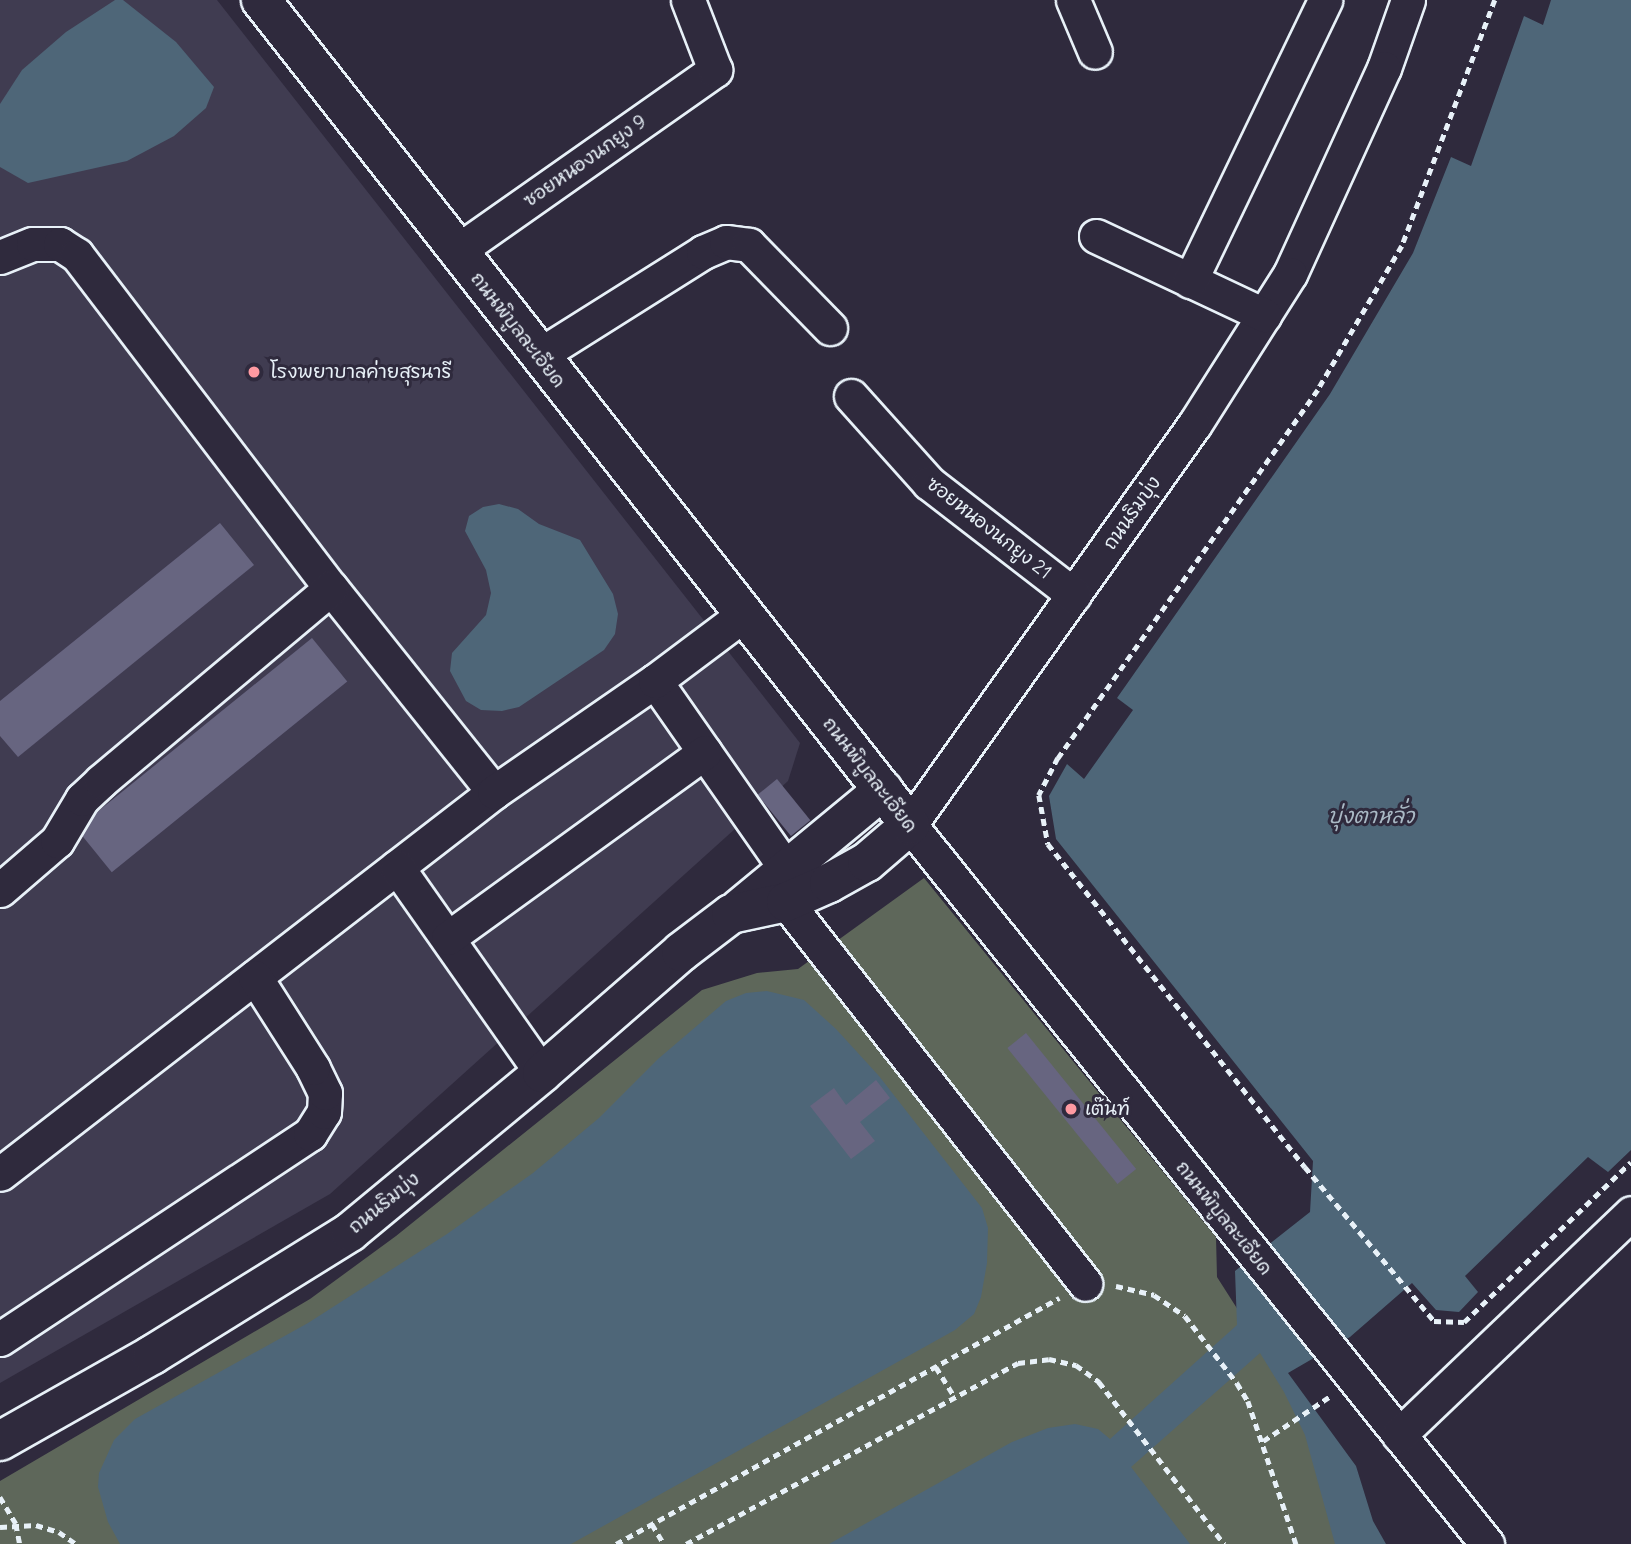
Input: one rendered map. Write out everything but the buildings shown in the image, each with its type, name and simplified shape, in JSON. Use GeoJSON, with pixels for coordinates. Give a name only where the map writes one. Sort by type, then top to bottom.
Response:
{"type":"FeatureCollection","features":[{"type":"Feature","properties":{"kind":"main road","name":"ถนนพิบูลละเอียด"},"geometry":{"type":"LineString","coordinates":[[261,0],[456,252],[910,825]]}},
{"type":"Feature","properties":{"kind":"main road","name":"ถนนริมบุ่ง"},"geometry":{"type":"LineString","coordinates":[[786,886],[883,790]]}},
{"type":"Feature","properties":{"kind":"main road","name":"ถนนริมบุ่ง"},"geometry":{"type":"LineString","coordinates":[[0,1441],[152,1355],[349,1233],[542,1073],[681,953],[732,914],[786,886],[867,862],[910,825]]}},
{"type":"Feature","properties":{"kind":"street","name":"ซอยหนองนกยูง 9"},"geometry":{"type":"LineString","coordinates":[[456,252],[715,70],[688,0]]}},
{"type":"Feature","properties":{"kind":"street"},"geometry":{"type":"LineString","coordinates":[[1073,0],[1096,52]]}},
{"type":"Feature","properties":{"kind":"street"},"geometry":{"type":"LineString","coordinates":[[1190,281],[1325,0]]}},
{"type":"Feature","properties":{"kind":"street","name":"ถนนริมบุ่ง"},"geometry":{"type":"LineString","coordinates":[[910,825],[1194,425],[1290,274],[1384,68],[1408,0]]}},
{"type":"Feature","properties":{"kind":"street"},"geometry":{"type":"LineString","coordinates":[[1096,236],[1264,315]]}},
{"type":"Feature","properties":{"kind":"street"},"geometry":{"type":"LineString","coordinates":[[538,356],[703,252],[726,242],[749,246],[830,328]]}},
{"type":"Feature","properties":{"kind":"street"},"geometry":{"type":"LineString","coordinates":[[0,257],[33,244],[60,244],[78,255],[331,588],[494,792]]}},
{"type":"Feature","properties":{"kind":"street","name":"ซอยหนองนกยูง 21"},"geometry":{"type":"LineString","coordinates":[[851,396],[929,483],[1074,595]]}},
{"type":"Feature","properties":{"kind":"street"},"geometry":{"type":"LineString","coordinates":[[0,890],[57,841],[82,799],[101,781],[331,588]]}},
{"type":"Feature","properties":{"kind":"street"},"geometry":{"type":"LineString","coordinates":[[0,1174],[494,792],[655,681],[743,615]]}},
{"type":"Feature","properties":{"kind":"street"},"geometry":{"type":"LineString","coordinates":[[655,681],[705,752],[786,886],[1085,1284]]}},
{"type":"Feature","properties":{"kind":"street"},"geometry":{"type":"LineString","coordinates":[[447,938],[705,752]]}},
{"type":"Feature","properties":{"kind":"street","name":"ถนนพิบูลละเอียด"},"geometry":{"type":"LineString","coordinates":[[910,825],[1487,1544]]}},
{"type":"Feature","properties":{"kind":"street"},"geometry":{"type":"LineString","coordinates":[[397,867],[542,1073]]}},
{"type":"Feature","properties":{"kind":"street"},"geometry":{"type":"LineString","coordinates":[[5,1349],[310,1134],[324,1112],[325,1093],[313,1068],[255,977]]}},
{"type":"Feature","properties":{"kind":"street"},"geometry":{"type":"LineString","coordinates":[[1399,1435],[1631,1213]]}},
{"type":"Feature","properties":{"kind":"path"},"geometry":{"type":"LineString","coordinates":[[1495,0],[1402,246],[1318,390],[1058,758],[1039,795],[1048,844],[1305,1167],[1434,1321],[1464,1322],[1631,1162]]}},
{"type":"Feature","properties":{"kind":"path"},"geometry":{"type":"LineString","coordinates":[[616,1544],[1085,1284],[1120,1287],[1154,1296],[1185,1316],[1209,1343],[1248,1401],[1296,1544]]}},
{"type":"Feature","properties":{"kind":"path"},"geometry":{"type":"LineString","coordinates":[[686,1544],[1018,1363],[1049,1359],[1076,1365],[1099,1382],[1224,1544]]}},
{"type":"Feature","properties":{"kind":"path"},"geometry":{"type":"LineString","coordinates":[[936,1367],[954,1396]]}},
{"type":"Feature","properties":{"kind":"path"},"geometry":{"type":"LineString","coordinates":[[1263,1441],[1322,1401]]}},
{"type":"Feature","properties":{"kind":"path"},"geometry":{"type":"LineString","coordinates":[[0,1497],[16,1524],[20,1544]]}},
{"type":"Feature","properties":{"kind":"path"},"geometry":{"type":"LineString","coordinates":[[0,1527],[16,1524],[36,1525],[59,1532],[76,1544]]}},
{"type":"Feature","properties":{"kind":"path"},"geometry":{"type":"LineString","coordinates":[[652,1524],[664,1544]]}},
{"type":"Feature","properties":{"kind":"shaded area","name":"โรงพยาบาลค่ายสุรนารี"},"geometry":{"type":"Polygon","coordinates":[[[0,0],[217,0],[800,743],[788,781],[330,1194],[0,1383],[0,0]]]}},
{"type":"Feature","properties":{"kind":"green space"},"geometry":{"type":"Polygon","coordinates":[[[924,878],[1216,1237],[1217,1277],[1298,1404],[1349,1544],[0,1544],[0,1481],[310,1299],[396,1236],[702,990],[757,973],[798,969],[924,878]]]}},
{"type":"Feature","properties":{"kind":"water"},"geometry":{"type":"Polygon","coordinates":[[[115,0],[123,0],[176,42],[214,87],[206,108],[174,136],[127,161],[28,183],[0,167],[0,104],[22,70],[66,32],[115,0]]]}},
{"type":"Feature","properties":{"kind":"water","name":"บุ่งตาหลั่ว"},"geometry":{"type":"Polygon","coordinates":[[[1551,0],[1631,0],[1631,1150],[1608,1172],[1588,1157],[1465,1276],[1478,1292],[1459,1312],[1436,1310],[1412,1283],[1350,1337],[1288,1373],[1356,1466],[1373,1521],[1386,1544],[1335,1544],[1305,1435],[1284,1392],[1260,1353],[1131,1467],[1190,1544],[829,1544],[1012,1442],[1048,1428],[1075,1424],[1098,1429],[1110,1439],[1237,1325],[1235,1271],[1310,1212],[1313,1161],[1056,839],[1049,796],[1067,764],[1084,779],[1133,710],[1117,698],[1330,394],[1413,253],[1451,157],[1471,166],[1524,16],[1543,25],[1551,0]]]}},
{"type":"Feature","properties":{"kind":"water"},"geometry":{"type":"Polygon","coordinates":[[[499,504],[518,509],[539,524],[580,540],[613,594],[618,614],[615,634],[604,650],[519,707],[502,711],[481,710],[466,701],[450,671],[452,653],[486,615],[491,593],[486,570],[465,531],[469,516],[483,507],[499,504]]]}},
{"type":"Feature","properties":{"kind":"water"},"geometry":{"type":"Polygon","coordinates":[[[767,991],[804,1000],[836,1029],[879,1076],[982,1208],[988,1228],[987,1263],[981,1297],[974,1314],[955,1330],[571,1544],[120,1544],[108,1522],[98,1487],[99,1473],[114,1440],[135,1419],[308,1323],[447,1234],[533,1173],[599,1118],[658,1059],[726,1001],[746,993],[767,991]]]}},
{"type":"Feature","properties":{"kind":"place","name":"โรงพยาบาลค่ายสุรนารี"},"geometry":{"type":"Point","coordinates":[254,372]}},
{"type":"Feature","properties":{"kind":"place","name":"เต๊นท์"},"geometry":{"type":"Point","coordinates":[1071,1109]}}]}
